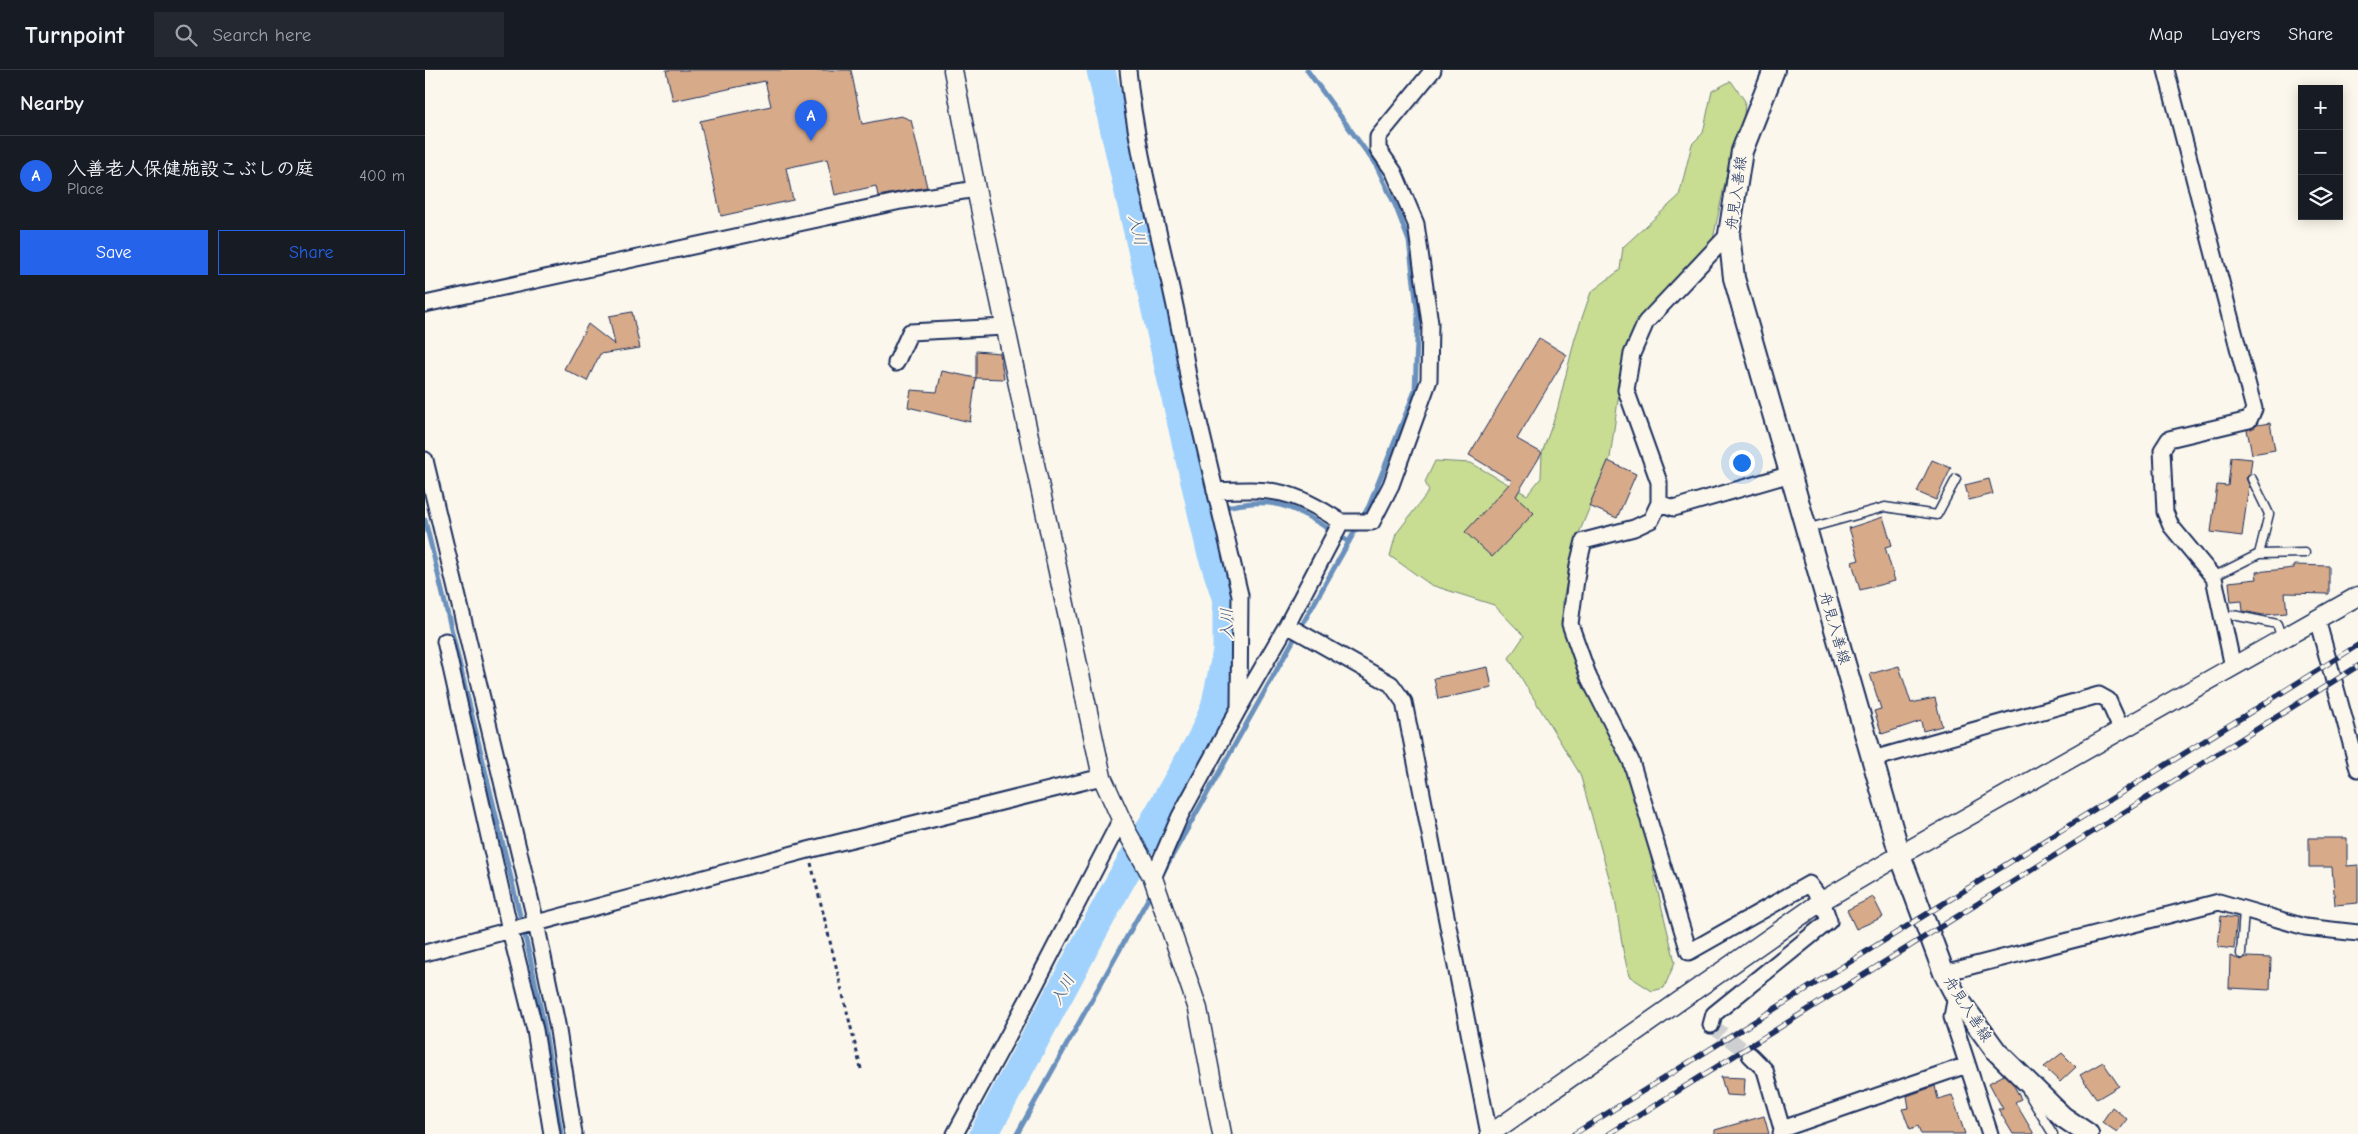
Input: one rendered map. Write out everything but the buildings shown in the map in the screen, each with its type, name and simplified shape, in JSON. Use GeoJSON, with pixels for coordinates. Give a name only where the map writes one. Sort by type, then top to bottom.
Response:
{"type":"FeatureCollection","features":[{"type":"Feature","properties":{"kind":"main road","name":"舟見入善線"},"geometry":{"type":"LineString","coordinates":[[1774,70],[1742,151],[1729,234],[1734,278],[1900,855],[1944,973],[1956,996],[1996,1051],[2063,1117],[2088,1134]]}},
{"type":"Feature","properties":{"kind":"street"},"geometry":{"type":"LineString","coordinates":[[953,70],[1005,327],[1102,777],[1124,825],[1150,872],[1198,1009],[1222,1134]]}},
{"type":"Feature","properties":{"kind":"street"},"geometry":{"type":"LineString","coordinates":[[1128,70],[1131,104],[1159,240],[1240,595],[1239,708]]}},
{"type":"Feature","properties":{"kind":"street"},"geometry":{"type":"LineString","coordinates":[[1215,491],[1266,489],[1291,495],[1315,505],[1341,522],[1372,522],[1391,485],[1429,380],[1430,323],[1416,224],[1393,172],[1378,149],[1378,137],[1433,70]]}},
{"type":"Feature","properties":{"kind":"street"},"geometry":{"type":"LineString","coordinates":[[2166,70],[2254,408],[2249,420],[2169,439],[2162,450],[2165,512],[2171,526],[2213,577],[2233,667]]}},
{"type":"Feature","properties":{"kind":"street"},"geometry":{"type":"LineString","coordinates":[[425,304],[901,201],[976,189]]}},
{"type":"Feature","properties":{"kind":"street"},"geometry":{"type":"LineString","coordinates":[[1711,1025],[1714,1014],[1829,921],[1822,901],[1809,884],[1689,952],[1631,761],[1589,678],[1570,624],[1578,565],[1584,541],[1634,528],[1651,520],[1659,503],[1659,482],[1625,390],[1632,354],[1645,322],[1729,234]]}},
{"type":"Feature","properties":{"kind":"street"},"geometry":{"type":"LineString","coordinates":[[896,363],[910,332],[1005,327]]}},
{"type":"Feature","properties":{"kind":"street"},"geometry":{"type":"LineString","coordinates":[[425,460],[536,923],[557,1024],[574,1134]]}},
{"type":"Feature","properties":{"kind":"street"},"geometry":{"type":"LineString","coordinates":[[1659,503],[1675,508],[1791,474]]}},
{"type":"Feature","properties":{"kind":"street"},"geometry":{"type":"LineString","coordinates":[[1150,872],[1239,708],[1287,625],[1341,522]]}},
{"type":"Feature","properties":{"kind":"street"},"geometry":{"type":"LineString","coordinates":[[1287,625],[1391,684],[1404,702],[1489,1134],[1822,901],[2358,596]]}},
{"type":"Feature","properties":{"kind":"street"},"geometry":{"type":"LineString","coordinates":[[2317,619],[2358,770]]}},
{"type":"Feature","properties":{"kind":"street"},"geometry":{"type":"LineString","coordinates":[[445,641],[510,930],[535,1030],[552,1134]]}},
{"type":"Feature","properties":{"kind":"street"},"geometry":{"type":"LineString","coordinates":[[1873,759],[2099,695],[2109,700],[2121,730]]}},
{"type":"Feature","properties":{"kind":"street"},"geometry":{"type":"LineString","coordinates":[[425,953],[808,850],[1102,777]]}},
{"type":"Feature","properties":{"kind":"street"},"geometry":{"type":"LineString","coordinates":[[955,1134],[1124,825]]}},
{"type":"Feature","properties":{"kind":"street"},"geometry":{"type":"LineString","coordinates":[[1944,973],[2219,902],[2305,927],[2358,933]]}},
{"type":"Feature","properties":{"kind":"street"},"geometry":{"type":"LineString","coordinates":[[1956,996],[1952,1017],[1990,1134]]}},
{"type":"Feature","properties":{"kind":"street"},"geometry":{"type":"LineString","coordinates":[[1750,1055],[1765,1070],[1781,1131],[1967,1065]]}},
{"type":"Feature","properties":{"kind":"lane"},"geometry":{"type":"LineString","coordinates":[[1807,528],[1885,507],[1937,515],[1956,479]]}},
{"type":"Feature","properties":{"kind":"lane"},"geometry":{"type":"LineString","coordinates":[[2252,479],[2269,514],[2259,554]]}},
{"type":"Feature","properties":{"kind":"lane"},"geometry":{"type":"LineString","coordinates":[[2213,577],[2259,554],[2305,553]]}},
{"type":"Feature","properties":{"kind":"lane"},"geometry":{"type":"LineString","coordinates":[[2233,615],[2277,624],[2282,639]]}},
{"type":"Feature","properties":{"kind":"lane"},"geometry":{"type":"LineString","coordinates":[[2241,954],[2244,910]]}},
{"type":"Feature","properties":{"kind":"lane"},"geometry":{"type":"LineString","coordinates":[[2014,1069],[2053,1134]]}},
{"type":"Feature","properties":{"kind":"path"},"geometry":{"type":"LineString","coordinates":[[808,850],[861,1069]]}},
{"type":"Feature","properties":{"kind":"green space"},"geometry":{"type":"Polygon","coordinates":[[[1731,81],[1745,101],[1744,116],[1728,168],[1712,244],[1624,357],[1610,458],[1577,538],[1563,599],[1562,627],[1586,686],[1624,766],[1645,828],[1675,962],[1664,988],[1652,991],[1629,976],[1615,899],[1580,774],[1509,658],[1524,636],[1494,605],[1431,585],[1390,556],[1396,534],[1429,491],[1425,482],[1435,461],[1471,463],[1527,495],[1541,478],[1542,453],[1557,411],[1575,338],[1591,292],[1620,270],[1623,247],[1679,196],[1692,144],[1703,133],[1712,91],[1731,81]]]}},
{"type":"Feature","properties":{"kind":"waterway","name":"入川"},"geometry":{"type":"LineString","coordinates":[[984,1134],[1118,885],[1201,740],[1215,708],[1227,651],[1227,600],[1211,551],[1101,70]]}},
{"type":"Feature","properties":{"kind":"waterway"},"geometry":{"type":"LineString","coordinates":[[1162,874],[1369,506],[1415,391],[1418,316],[1409,241],[1396,207],[1376,165],[1307,70]]}},
{"type":"Feature","properties":{"kind":"waterway"},"geometry":{"type":"LineString","coordinates":[[1202,512],[1248,503],[1276,504],[1295,510],[1349,542]]}},
{"type":"Feature","properties":{"kind":"waterway"},"geometry":{"type":"LineString","coordinates":[[425,520],[529,953],[544,1025],[561,1134]]}},
{"type":"Feature","properties":{"kind":"waterway"},"geometry":{"type":"LineString","coordinates":[[1017,1134],[1153,890]]}},
{"type":"Feature","properties":{"kind":"tunnel"},"geometry":{"type":"LineString","coordinates":[[1711,1025],[1750,1055]]}},
{"type":"Feature","properties":{"kind":"railway"},"geometry":{"type":"LineString","coordinates":[[1574,1134],[2358,645]]}},
{"type":"Feature","properties":{"kind":"railway"},"geometry":{"type":"LineString","coordinates":[[1609,1134],[2358,666]]}},
{"type":"Feature","properties":{"kind":"place","name":"入善老人保健施設こぶしの庭"},"geometry":{"type":"Point","coordinates":[811,141]}}]}
